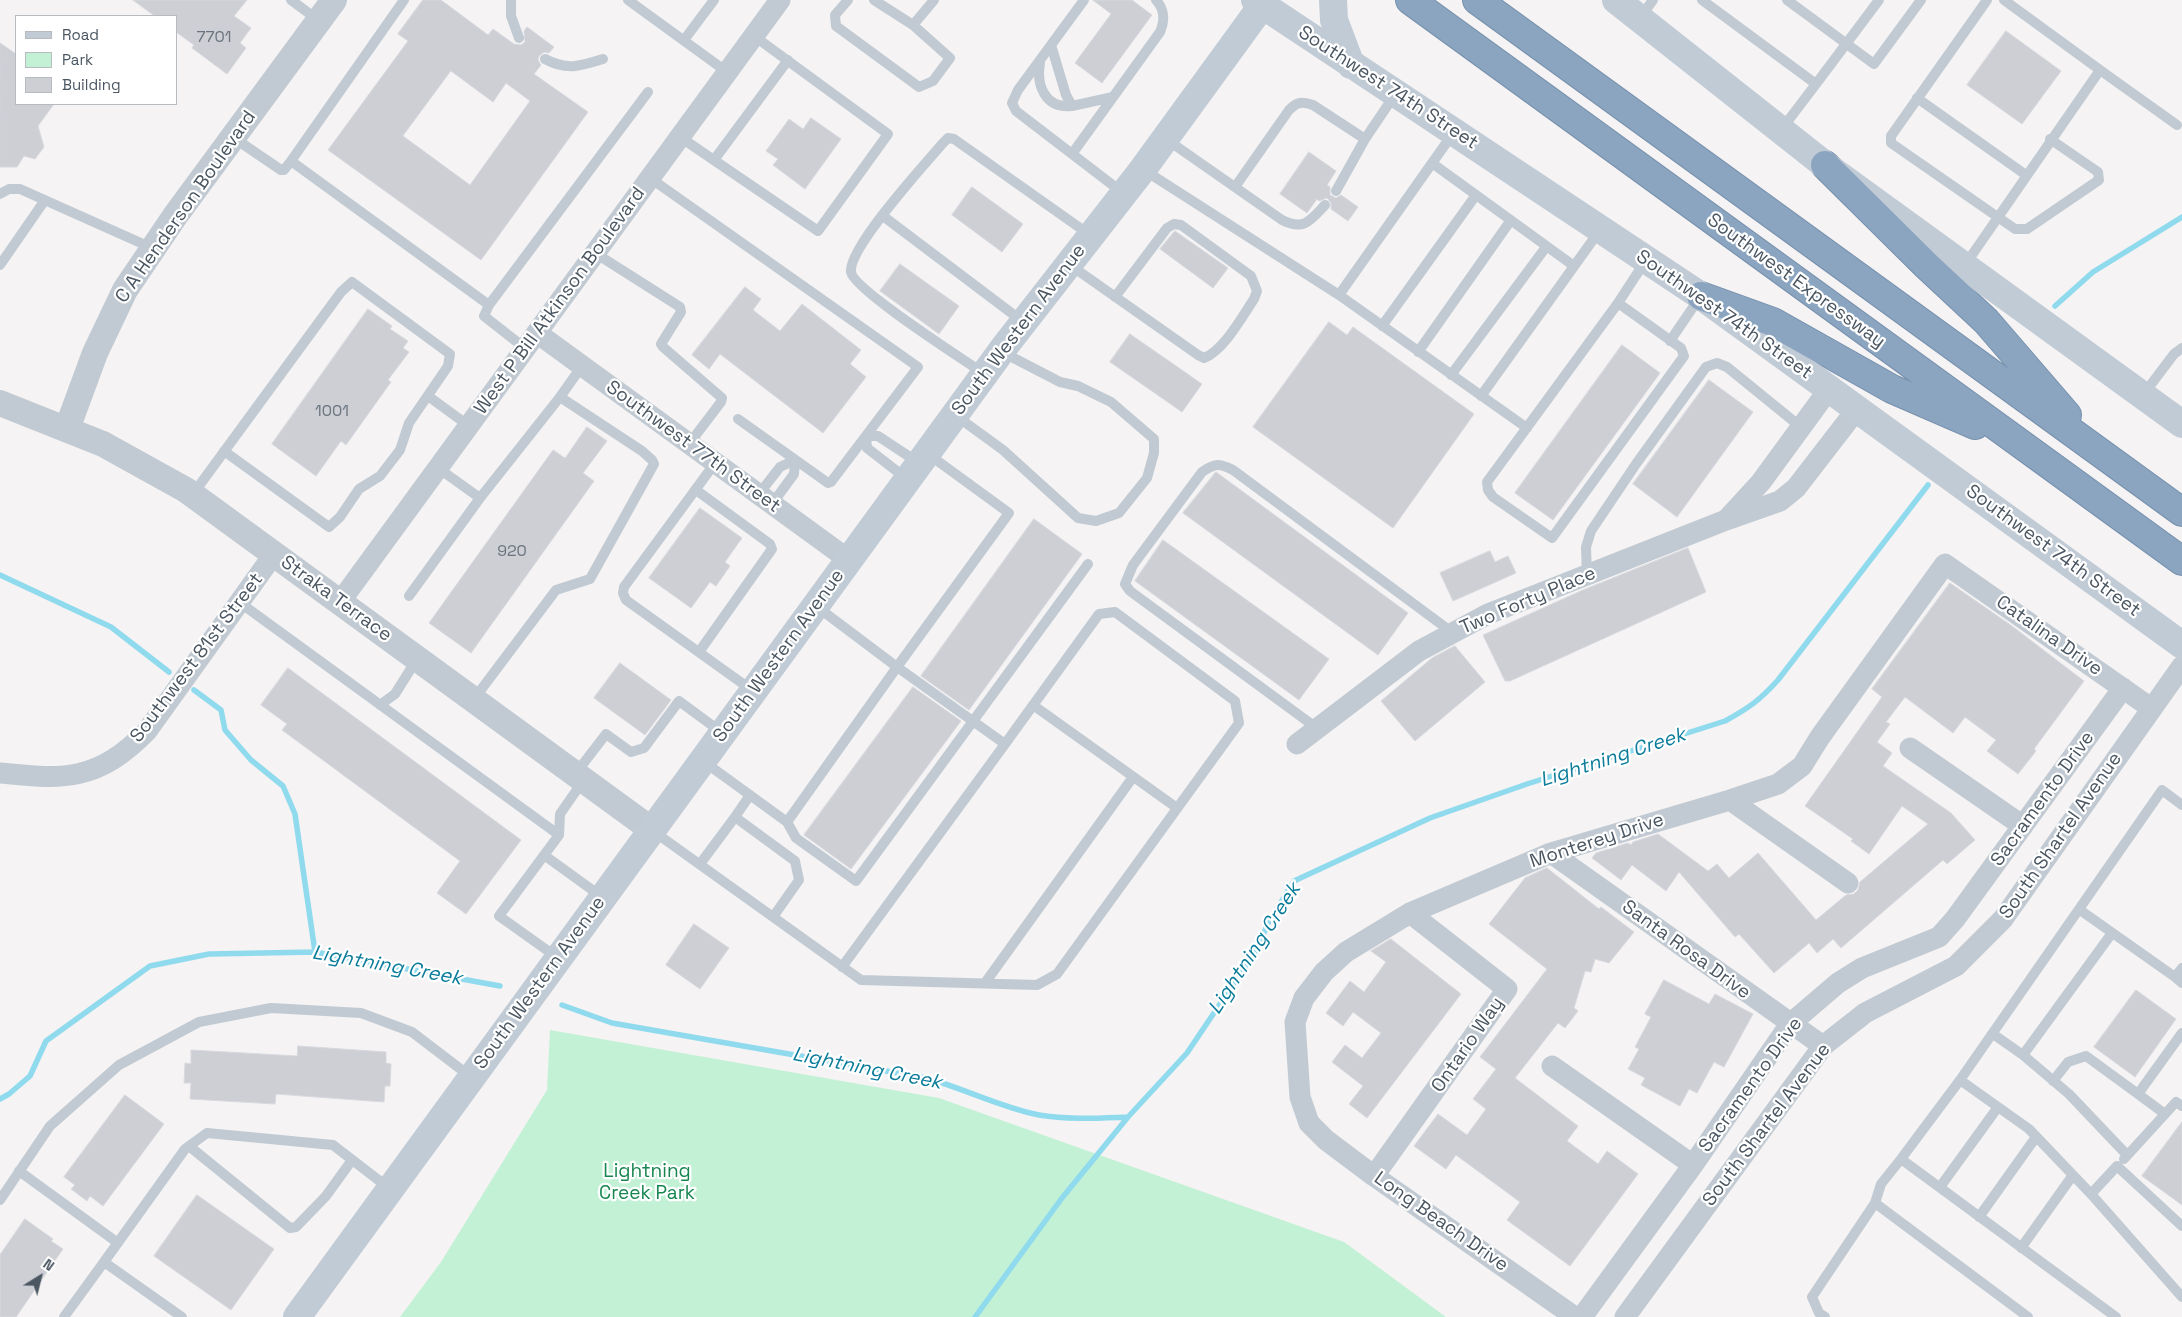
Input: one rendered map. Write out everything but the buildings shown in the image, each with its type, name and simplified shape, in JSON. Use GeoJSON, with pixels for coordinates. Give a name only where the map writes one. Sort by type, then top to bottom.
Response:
{"type":"FeatureCollection","features":[{"type":"Feature","properties":{"kind":"highway","name":"Southwest Expressway"},"geometry":{"type":"LineString","coordinates":[[1410,0],[2182,561]]}},
{"type":"Feature","properties":{"kind":"highway"},"geometry":{"type":"LineString","coordinates":[[1477,0],[2182,512]]}},
{"type":"Feature","properties":{"kind":"highway"},"geometry":{"type":"LineString","coordinates":[[1825,165],[1927,266],[1986,321],[2097,450]]}},
{"type":"Feature","properties":{"kind":"highway"},"geometry":{"type":"LineString","coordinates":[[1701,296],[1773,322],[1892,389],[2022,446]]}},
{"type":"Feature","properties":{"kind":"main road"},"geometry":{"type":"LineString","coordinates":[[1333,0],[1334,20],[1351,65]]}},
{"type":"Feature","properties":{"kind":"main road"},"geometry":{"type":"LineString","coordinates":[[1616,0],[1646,9],[1781,130],[1825,165],[2182,424]]}},
{"type":"Feature","properties":{"kind":"main road","name":"Southwest 74th Street"},"geometry":{"type":"LineString","coordinates":[[1261,2],[1351,65],[1602,228],[1701,296],[2182,645]]}},
{"type":"Feature","properties":{"kind":"main road","name":"South Western Avenue"},"geometry":{"type":"LineString","coordinates":[[298,1317],[1001,351],[1143,169],[1261,2]]}},
{"type":"Feature","properties":{"kind":"street","name":"C A Henderson Boulevard"},"geometry":{"type":"LineString","coordinates":[[67,429],[95,353],[125,290],[153,248],[334,0]]}},
{"type":"Feature","properties":{"kind":"street","name":"West P Bill Atkinson Boulevard"},"geometry":{"type":"LineString","coordinates":[[340,602],[780,0]]}},
{"type":"Feature","properties":{"kind":"street","name":"Southwest 77th Street"},"geometry":{"type":"LineString","coordinates":[[531,341],[582,366],[849,560]]}},
{"type":"Feature","properties":{"kind":"street","name":"Two Forty Place"},"geometry":{"type":"LineString","coordinates":[[1726,520],[1761,482],[1829,389]]}},
{"type":"Feature","properties":{"kind":"street","name":"Straka Terrace"},"geometry":{"type":"LineString","coordinates":[[0,403],[103,444],[192,495],[652,830]]}},
{"type":"Feature","properties":{"kind":"street","name":"Two Forty Place"},"geometry":{"type":"LineString","coordinates":[[1298,744],[1419,652],[1488,614],[1726,520],[1780,501],[1796,488],[1857,409]]}},
{"type":"Feature","properties":{"kind":"street","name":"Southwest 81st Street"},"geometry":{"type":"LineString","coordinates":[[0,773],[58,778],[77,775],[110,762],[130,748],[147,731],[274,554]]}},
{"type":"Feature","properties":{"kind":"street","name":"Catalina Drive"},"geometry":{"type":"LineString","coordinates":[[1946,564],[2151,708]]}},
{"type":"Feature","properties":{"kind":"street","name":"Monterey Drive"},"geometry":{"type":"LineString","coordinates":[[1309,1124],[1300,1098],[1295,1022],[1304,998],[1324,972],[1346,952],[1410,913],[1551,853],[1778,784],[1802,766],[1820,737],[1946,564]]}},
{"type":"Feature","properties":{"kind":"street","name":"South Shartel Avenue"},"geometry":{"type":"LineString","coordinates":[[1626,1317],[1823,1046],[1865,1012],[1956,966],[2003,919],[2182,666]]}},
{"type":"Feature","properties":{"kind":"street","name":"Sacramento Drive"},"geometry":{"type":"LineString","coordinates":[[1582,1317],[1693,1165],[1790,1024],[1838,984],[1862,968],[1939,936],[1955,919],[2123,688]]}},
{"type":"Feature","properties":{"kind":"street"},"geometry":{"type":"LineString","coordinates":[[1910,748],[2023,826]]}},
{"type":"Feature","properties":{"kind":"street"},"geometry":{"type":"LineString","coordinates":[[1730,800],[1848,883]]}},
{"type":"Feature","properties":{"kind":"street","name":"Santa Rosa Drive"},"geometry":{"type":"LineString","coordinates":[[1551,853],[1823,1046]]}},
{"type":"Feature","properties":{"kind":"street","name":"Ontario Way"},"geometry":{"type":"LineString","coordinates":[[1374,1176],[1507,989],[1410,913]]}},
{"type":"Feature","properties":{"kind":"street"},"geometry":{"type":"LineString","coordinates":[[1552,1066],[1693,1165]]}},
{"type":"Feature","properties":{"kind":"street","name":"Long Beach Drive"},"geometry":{"type":"LineString","coordinates":[[1309,1124],[1326,1140],[1374,1176],[1575,1317]]}},
{"type":"Feature","properties":{"kind":"lane"},"geometry":{"type":"LineString","coordinates":[[291,0],[319,21]]}},
{"type":"Feature","properties":{"kind":"lane"},"geometry":{"type":"LineString","coordinates":[[234,138],[281,170],[284,170],[404,0]]}},
{"type":"Feature","properties":{"kind":"lane"},"geometry":{"type":"LineString","coordinates":[[511,0],[512,16],[519,38]]}},
{"type":"Feature","properties":{"kind":"lane"},"geometry":{"type":"LineString","coordinates":[[628,0],[727,72]]}},
{"type":"Feature","properties":{"kind":"lane"},"geometry":{"type":"LineString","coordinates":[[641,9],[648,0]]}},
{"type":"Feature","properties":{"kind":"lane"},"geometry":{"type":"LineString","coordinates":[[684,40],[714,0]]}},
{"type":"Feature","properties":{"kind":"lane"},"geometry":{"type":"LineString","coordinates":[[848,0],[835,15],[836,26],[919,87],[933,81],[950,58],[913,25],[874,0]]}},
{"type":"Feature","properties":{"kind":"lane"},"geometry":{"type":"LineString","coordinates":[[913,25],[926,12],[934,0]]}},
{"type":"Feature","properties":{"kind":"lane"},"geometry":{"type":"LineString","coordinates":[[1084,0],[1018,90],[1012,103],[1016,111],[1124,194]]}},
{"type":"Feature","properties":{"kind":"lane"},"geometry":{"type":"LineString","coordinates":[[1072,154],[1160,32],[1163,25],[1164,11],[1156,0]]}},
{"type":"Feature","properties":{"kind":"lane"},"geometry":{"type":"LineString","coordinates":[[1702,0],[1816,84]]}},
{"type":"Feature","properties":{"kind":"lane"},"geometry":{"type":"LineString","coordinates":[[1787,0],[1874,64],[1921,0]]}},
{"type":"Feature","properties":{"kind":"lane"},"geometry":{"type":"LineString","coordinates":[[1781,130],[1879,0]]}},
{"type":"Feature","properties":{"kind":"lane"},"geometry":{"type":"LineString","coordinates":[[1987,0],[1891,136],[1892,143],[2015,229],[2027,229],[2099,180],[2098,172],[2050,139]]}},
{"type":"Feature","properties":{"kind":"lane"},"geometry":{"type":"LineString","coordinates":[[2004,0],[2177,125]]}},
{"type":"Feature","properties":{"kind":"lane"},"geometry":{"type":"LineString","coordinates":[[680,137],[818,232],[888,134],[754,36]]}},
{"type":"Feature","properties":{"kind":"lane"},"geometry":{"type":"LineString","coordinates":[[1051,45],[1066,95],[1072,106]]}},
{"type":"Feature","properties":{"kind":"lane"},"geometry":{"type":"LineString","coordinates":[[545,59],[554,64],[576,67],[602,59]]}},
{"type":"Feature","properties":{"kind":"lane"},"geometry":{"type":"LineString","coordinates":[[1041,59],[1038,79],[1041,90],[1055,103],[1065,107],[1113,97]]}},
{"type":"Feature","properties":{"kind":"lane"},"geometry":{"type":"LineString","coordinates":[[714,160],[788,60]]}},
{"type":"Feature","properties":{"kind":"lane"},"geometry":{"type":"LineString","coordinates":[[1964,266],[2050,139],[2100,70]]}},
{"type":"Feature","properties":{"kind":"lane"},"geometry":{"type":"LineString","coordinates":[[531,341],[484,316],[489,305],[648,92]]}},
{"type":"Feature","properties":{"kind":"lane"},"geometry":{"type":"LineString","coordinates":[[1336,191],[1365,139],[1396,93]]}},
{"type":"Feature","properties":{"kind":"lane"},"geometry":{"type":"LineString","coordinates":[[1917,98],[2026,175]]}},
{"type":"Feature","properties":{"kind":"lane"},"geometry":{"type":"LineString","coordinates":[[1235,187],[1289,110],[1297,103],[1306,102],[1313,105],[1365,139]]}},
{"type":"Feature","properties":{"kind":"lane"},"geometry":{"type":"LineString","coordinates":[[1339,295],[1455,132]]}},
{"type":"Feature","properties":{"kind":"lane"},"geometry":{"type":"LineString","coordinates":[[985,374],[878,300],[858,283],[851,274],[852,262],[859,248],[883,216],[948,138],[954,139],[1091,236]]}},
{"type":"Feature","properties":{"kind":"lane"},"geometry":{"type":"LineString","coordinates":[[1165,138],[1282,220],[1292,225],[1302,226],[1313,219],[1325,205]]}},
{"type":"Feature","properties":{"kind":"lane"},"geometry":{"type":"LineString","coordinates":[[291,161],[489,305]]}},
{"type":"Feature","properties":{"kind":"lane"},"geometry":{"type":"LineString","coordinates":[[1432,163],[1574,266]]}},
{"type":"Feature","properties":{"kind":"lane"},"geometry":{"type":"LineString","coordinates":[[1143,169],[1339,295],[1527,428]]}},
{"type":"Feature","properties":{"kind":"lane"},"geometry":{"type":"LineString","coordinates":[[650,178],[918,367],[831,482],[828,483],[738,419]]}},
{"type":"Feature","properties":{"kind":"lane"},"geometry":{"type":"LineString","coordinates":[[0,194],[9,189],[20,189],[153,248]]}},
{"type":"Feature","properties":{"kind":"lane"},"geometry":{"type":"LineString","coordinates":[[1382,326],[1476,195]]}},
{"type":"Feature","properties":{"kind":"lane"},"geometry":{"type":"LineString","coordinates":[[0,265],[45,200]]}},
{"type":"Feature","properties":{"kind":"lane"},"geometry":{"type":"LineString","coordinates":[[883,216],[1024,322]]}},
{"type":"Feature","properties":{"kind":"lane"},"geometry":{"type":"LineString","coordinates":[[1418,352],[1511,220]]}},
{"type":"Feature","properties":{"kind":"lane"},"geometry":{"type":"LineString","coordinates":[[1069,265],[1115,297],[1204,358],[1220,346],[1254,299],[1257,291],[1252,276],[1180,225],[1174,224],[1166,228],[1115,297]]}},
{"type":"Feature","properties":{"kind":"lane"},"geometry":{"type":"LineString","coordinates":[[1482,396],[1602,228]]}},
{"type":"Feature","properties":{"kind":"lane"},"geometry":{"type":"LineString","coordinates":[[1451,375],[1546,247]]}},
{"type":"Feature","properties":{"kind":"lane"},"geometry":{"type":"LineString","coordinates":[[596,253],[680,307],[681,312],[661,344],[722,398],[721,402],[689,444]]}},
{"type":"Feature","properties":{"kind":"lane"},"geometry":{"type":"LineString","coordinates":[[1618,303],[1681,348],[1684,356],[1552,538],[1493,497],[1488,490],[1487,482],[1618,303],[1646,260]]}},
{"type":"Feature","properties":{"kind":"lane"},"geometry":{"type":"LineString","coordinates":[[192,495],[224,451],[341,292],[352,282],[450,354],[448,366],[409,423],[400,450],[391,463],[380,476],[359,489],[340,517],[329,527],[224,451]]}},
{"type":"Feature","properties":{"kind":"lane"},"geometry":{"type":"LineString","coordinates":[[1670,341],[1701,296]]}},
{"type":"Feature","properties":{"kind":"lane"},"geometry":{"type":"LineString","coordinates":[[2143,396],[2174,354],[2182,348]]}},
{"type":"Feature","properties":{"kind":"lane"},"geometry":{"type":"LineString","coordinates":[[955,415],[1003,450],[1078,518],[1096,521],[1119,512],[1147,478],[1154,453],[1154,439],[1111,402],[1078,386],[1060,382],[1001,351]]}},
{"type":"Feature","properties":{"kind":"lane"},"geometry":{"type":"LineString","coordinates":[[1587,576],[1586,547],[1590,531],[1706,367],[1717,363],[1727,367],[1802,428]]}},
{"type":"Feature","properties":{"kind":"lane"},"geometry":{"type":"LineString","coordinates":[[410,596],[480,498],[560,397],[582,366]]}},
{"type":"Feature","properties":{"kind":"lane"},"geometry":{"type":"LineString","coordinates":[[428,396],[469,426]]}},
{"type":"Feature","properties":{"kind":"lane"},"geometry":{"type":"LineString","coordinates":[[474,700],[556,590],[590,579],[654,464],[642,451],[560,397]]}},
{"type":"Feature","properties":{"kind":"lane"},"geometry":{"type":"LineString","coordinates":[[786,822],[1009,513],[918,465],[878,436],[866,436]]}},
{"type":"Feature","properties":{"kind":"lane"},"geometry":{"type":"LineString","coordinates":[[866,436],[868,448],[918,465]]}},
{"type":"Feature","properties":{"kind":"lane"},"geometry":{"type":"LineString","coordinates":[[766,499],[794,474],[795,460]]}},
{"type":"Feature","properties":{"kind":"lane"},"geometry":{"type":"LineString","coordinates":[[766,499],[780,467],[795,460]]}},
{"type":"Feature","properties":{"kind":"lane"},"geometry":{"type":"LineString","coordinates":[[716,463],[624,586],[623,593],[626,600],[753,691]]}},
{"type":"Feature","properties":{"kind":"lane"},"geometry":{"type":"LineString","coordinates":[[1318,729],[1130,591],[1125,584],[1133,565],[1202,472],[1212,465],[1222,464],[1233,470],[1452,633]]}},
{"type":"Feature","properties":{"kind":"lane"},"geometry":{"type":"LineString","coordinates":[[438,468],[480,498]]}},
{"type":"Feature","properties":{"kind":"lane"},"geometry":{"type":"LineString","coordinates":[[696,490],[770,544],[772,549],[699,652]]}},
{"type":"Feature","properties":{"kind":"lane"},"geometry":{"type":"LineString","coordinates":[[702,760],[786,822],[796,838],[856,880],[1088,564]]}},
{"type":"Feature","properties":{"kind":"lane"},"geometry":{"type":"LineString","coordinates":[[239,602],[558,835]]}},
{"type":"Feature","properties":{"kind":"lane"},"geometry":{"type":"LineString","coordinates":[[816,606],[1005,744]]}},
{"type":"Feature","properties":{"kind":"lane"},"geometry":{"type":"LineString","coordinates":[[652,830],[842,968],[861,980],[1037,985],[1057,974],[1239,722],[1236,701],[1115,612],[1099,614],[842,968]]}},
{"type":"Feature","properties":{"kind":"lane"},"geometry":{"type":"LineString","coordinates":[[380,705],[395,694],[418,659]]}},
{"type":"Feature","properties":{"kind":"lane"},"geometry":{"type":"LineString","coordinates":[[558,958],[499,916],[558,835],[560,814],[606,734],[631,752],[644,748],[679,701],[723,733]]}},
{"type":"Feature","properties":{"kind":"lane"},"geometry":{"type":"LineString","coordinates":[[1033,705],[1177,808]]}},
{"type":"Feature","properties":{"kind":"lane"},"geometry":{"type":"LineString","coordinates":[[985,984],[1133,777]]}},
{"type":"Feature","properties":{"kind":"lane"},"geometry":{"type":"LineString","coordinates":[[1824,1317],[1819,1313],[1812,1297],[1875,1202],[1880,1184],[1901,1159],[1993,1034],[2162,790],[2182,805]]}},
{"type":"Feature","properties":{"kind":"lane"},"geometry":{"type":"LineString","coordinates":[[700,864],[750,796]]}},
{"type":"Feature","properties":{"kind":"lane"},"geometry":{"type":"LineString","coordinates":[[735,817],[795,861],[798,880],[773,917]]}},
{"type":"Feature","properties":{"kind":"lane"},"geometry":{"type":"LineString","coordinates":[[544,855],[602,897]]}},
{"type":"Feature","properties":{"kind":"lane"},"geometry":{"type":"LineString","coordinates":[[2080,910],[2179,980],[2182,968]]}},
{"type":"Feature","properties":{"kind":"lane"},"geometry":{"type":"LineString","coordinates":[[2023,1055],[2112,933]]}},
{"type":"Feature","properties":{"kind":"lane"},"geometry":{"type":"LineString","coordinates":[[0,1200],[50,1126],[120,1065],[198,1022],[271,1008],[361,1013],[412,1032],[472,1078]]}},
{"type":"Feature","properties":{"kind":"lane"},"geometry":{"type":"LineString","coordinates":[[2138,1094],[2182,1033]]}},
{"type":"Feature","properties":{"kind":"lane"},"geometry":{"type":"LineString","coordinates":[[1993,1034],[2023,1055],[2069,1094],[2127,1155]]}},
{"type":"Feature","properties":{"kind":"lane"},"geometry":{"type":"LineString","coordinates":[[2053,1081],[2068,1062],[2086,1056],[2166,1114]]}},
{"type":"Feature","properties":{"kind":"lane"},"geometry":{"type":"LineString","coordinates":[[1960,1080],[2029,1128],[2182,1297]]}},
{"type":"Feature","properties":{"kind":"lane"},"geometry":{"type":"LineString","coordinates":[[2090,1194],[2176,1102],[2182,1106]]}},
{"type":"Feature","properties":{"kind":"lane"},"geometry":{"type":"LineString","coordinates":[[1940,1187],[1998,1107]]}},
{"type":"Feature","properties":{"kind":"lane"},"geometry":{"type":"LineString","coordinates":[[64,1317],[189,1146],[206,1133],[333,1145],[390,1189]]}},
{"type":"Feature","properties":{"kind":"lane"},"geometry":{"type":"LineString","coordinates":[[1979,1217],[2036,1136]]}},
{"type":"Feature","properties":{"kind":"lane"},"geometry":{"type":"LineString","coordinates":[[189,1146],[290,1228],[296,1227],[326,1196],[352,1160]]}},
{"type":"Feature","properties":{"kind":"lane"},"geometry":{"type":"LineString","coordinates":[[1901,1159],[2116,1317]]}},
{"type":"Feature","properties":{"kind":"lane"},"geometry":{"type":"LineString","coordinates":[[2118,1166],[2182,1226]]}},
{"type":"Feature","properties":{"kind":"lane"},"geometry":{"type":"LineString","coordinates":[[20,1171],[118,1243]]}},
{"type":"Feature","properties":{"kind":"lane"},"geometry":{"type":"LineString","coordinates":[[2021,1248],[2073,1175]]}},
{"type":"Feature","properties":{"kind":"lane"},"geometry":{"type":"LineString","coordinates":[[1875,1202],[2028,1317]]}},
{"type":"Feature","properties":{"kind":"lane"},"geometry":{"type":"LineString","coordinates":[[104,1262],[182,1317]]}},
{"type":"Feature","properties":{"kind":"green space","name":"Lightning Creek Park"},"geometry":{"type":"Polygon","coordinates":[[[550,1030],[939,1098],[1344,1242],[1446,1317],[400,1317],[441,1262],[547,1090],[550,1030]]]}},
{"type":"Feature","properties":{"kind":"waterway","name":"Lightning Creek"},"geometry":{"type":"LineString","coordinates":[[2055,306],[2093,272],[2182,217]]}},
{"type":"Feature","properties":{"kind":"waterway","name":"Lightning Creek"},"geometry":{"type":"LineString","coordinates":[[975,1317],[1062,1198],[1128,1117],[1187,1053],[1259,946],[1267,925],[1294,881],[1430,818],[1527,784],[1725,721],[1741,712],[1760,698],[1778,680],[1928,485]]}},
{"type":"Feature","properties":{"kind":"waterway"},"geometry":{"type":"LineString","coordinates":[[0,575],[111,627],[169,672]]}},
{"type":"Feature","properties":{"kind":"waterway"},"geometry":{"type":"LineString","coordinates":[[194,690],[221,710],[225,730],[251,760],[283,786],[295,814],[315,952]]}},
{"type":"Feature","properties":{"kind":"waterway","name":"Lightning Creek"},"geometry":{"type":"LineString","coordinates":[[0,1099],[9,1094],[30,1076],[46,1041],[150,966],[209,954],[315,952],[500,986]]}},
{"type":"Feature","properties":{"kind":"waterway","name":"Lightning Creek"},"geometry":{"type":"LineString","coordinates":[[562,1005],[612,1023],[926,1078],[1011,1108],[1039,1115],[1073,1118],[1128,1117]]}}]}
